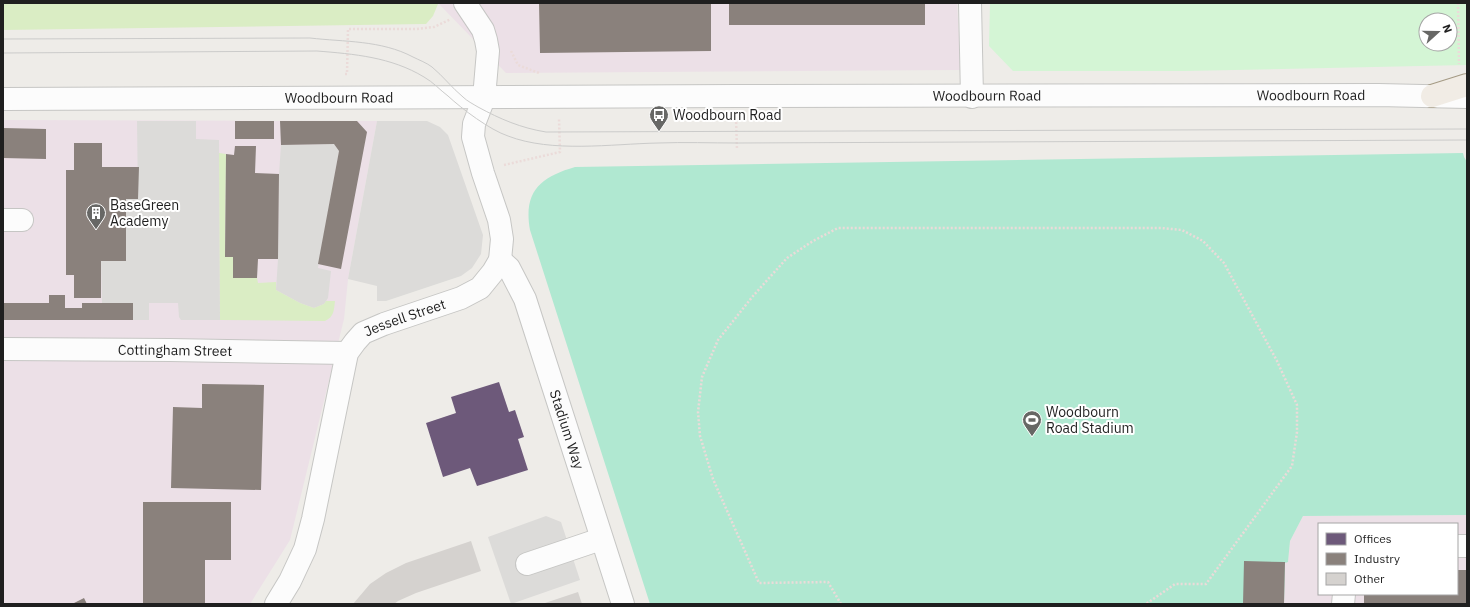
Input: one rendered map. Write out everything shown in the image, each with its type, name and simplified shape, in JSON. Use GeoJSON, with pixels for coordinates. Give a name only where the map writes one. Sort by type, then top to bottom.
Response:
{"type":"FeatureCollection","features":[{"type":"Feature","properties":{"kind":"main road"},"geometry":{"type":"LineString","coordinates":[[1432,96],[1464,90]]}},
{"type":"Feature","properties":{"kind":"street"},"geometry":{"type":"LineString","coordinates":[[970,3],[972,97]]}},
{"type":"Feature","properties":{"kind":"street","name":"Jessell Street"},"geometry":{"type":"LineString","coordinates":[[276,604],[290,581],[305,549],[313,519],[347,353],[363,334],[384,324],[461,298],[480,288],[493,272],[500,260],[502,239],[499,220],[472,137],[474,124],[484,98],[487,60],[486,40],[482,30],[467,6]]}},
{"type":"Feature","properties":{"kind":"street","name":"Woodbourn Road"},"geometry":{"type":"LineString","coordinates":[[3,99],[548,98],[737,96],[1432,96]]}},
{"type":"Feature","properties":{"kind":"street","name":"Stadium Way"},"geometry":{"type":"LineString","coordinates":[[500,260],[509,268],[525,299],[623,604]]}},
{"type":"Feature","properties":{"kind":"street","name":"Cottingham Street"},"geometry":{"type":"LineString","coordinates":[[3,349],[347,353]]}},
{"type":"Feature","properties":{"kind":"street"},"geometry":{"type":"LineString","coordinates":[[527,564],[601,539]]}},
{"type":"Feature","properties":{"kind":"path"},"geometry":{"type":"LineString","coordinates":[[1458,3],[1464,90]]}},
{"type":"Feature","properties":{"kind":"path"},"geometry":{"type":"LineString","coordinates":[[339,75],[347,74],[348,29],[417,29],[434,27],[467,6]]}},
{"type":"Feature","properties":{"kind":"path"},"geometry":{"type":"LineString","coordinates":[[483,173],[499,166],[560,152],[559,118],[543,113],[548,98]]}},
{"type":"Feature","properties":{"kind":"path"},"geometry":{"type":"LineString","coordinates":[[736,126],[737,150]]}},
{"type":"Feature","properties":{"kind":"path"},"geometry":{"type":"LineString","coordinates":[[841,604],[828,582],[759,583],[713,479],[700,436],[698,412],[702,377],[718,340],[753,296],[787,258],[813,241],[838,228],[1161,228],[1182,230],[1202,241],[1224,263],[1277,361],[1296,405],[1297,432],[1292,466],[1206,584],[1175,584],[1146,604]]}},
{"type":"Feature","properties":{"kind":"shaded area"},"geometry":{"type":"Polygon","coordinates":[[[438,3],[957,3],[961,70],[506,73],[438,3]]]}},
{"type":"Feature","properties":{"kind":"shaded area"},"geometry":{"type":"Polygon","coordinates":[[[3,120],[377,121],[348,279],[344,319],[290,540],[250,604],[3,604],[3,120]]]}},
{"type":"Feature","properties":{"kind":"shaded area"},"geometry":{"type":"Polygon","coordinates":[[[137,121],[196,121],[196,139],[219,140],[220,320],[181,320],[179,317],[178,303],[149,303],[149,320],[133,320],[133,303],[102,303],[101,261],[126,261],[126,199],[138,199],[137,121]]]}},
{"type":"Feature","properties":{"kind":"shaded area"},"geometry":{"type":"Polygon","coordinates":[[[377,121],[427,121],[440,127],[448,135],[483,235],[481,254],[472,268],[461,276],[386,301],[377,301],[377,286],[348,279],[377,121]]]}},
{"type":"Feature","properties":{"kind":"shaded area"},"geometry":{"type":"Polygon","coordinates":[[[334,144],[339,151],[318,268],[331,271],[328,298],[324,304],[314,308],[300,303],[276,290],[281,145],[334,144]]]}},
{"type":"Feature","properties":{"kind":"shaded area"},"geometry":{"type":"Polygon","coordinates":[[[1467,515],[1467,604],[1284,604],[1285,562],[1288,562],[1290,541],[1303,516],[1467,515]]]}},
{"type":"Feature","properties":{"kind":"shaded area"},"geometry":{"type":"Polygon","coordinates":[[[546,516],[561,522],[580,580],[511,604],[488,537],[546,516]]]}},
{"type":"Feature","properties":{"kind":"green space"},"geometry":{"type":"Polygon","coordinates":[[[3,3],[438,4],[433,16],[426,24],[3,30],[3,3]]]}},
{"type":"Feature","properties":{"kind":"green space"},"geometry":{"type":"Polygon","coordinates":[[[990,3],[1467,3],[1467,65],[1185,71],[1013,71],[989,46],[990,3]]]}},
{"type":"Feature","properties":{"kind":"green space"},"geometry":{"type":"Polygon","coordinates":[[[219,153],[226,154],[225,257],[233,257],[233,278],[257,278],[258,283],[276,282],[276,290],[300,303],[314,308],[324,304],[326,301],[335,301],[333,313],[325,321],[220,320],[219,153]]]}},
{"type":"Feature","properties":{"kind":"green space","name":"Woodbourn Road Stadium"},"geometry":{"type":"Polygon","coordinates":[[[1463,153],[1467,162],[1467,515],[1303,516],[1290,541],[1288,562],[1285,563],[1284,604],[650,604],[530,230],[529,217],[529,205],[537,188],[544,181],[553,176],[575,167],[1463,153]]]}},
{"type":"Feature","properties":{"kind":"building: Offices"},"geometry":{"type":"Polygon","coordinates":[[[499,382],[509,412],[515,410],[524,437],[518,439],[528,470],[477,486],[470,468],[443,477],[426,423],[456,413],[451,397],[499,382]]]}},
{"type":"Feature","properties":{"kind":"building: Industry"},"geometry":{"type":"Polygon","coordinates":[[[539,3],[711,3],[711,51],[540,53],[539,3]]]}},
{"type":"Feature","properties":{"kind":"building: Industry"},"geometry":{"type":"Polygon","coordinates":[[[729,3],[925,3],[925,25],[729,25],[729,3]]]}},
{"type":"Feature","properties":{"kind":"building: Industry"},"geometry":{"type":"Polygon","coordinates":[[[235,121],[274,121],[274,139],[235,139],[235,121]]]}},
{"type":"Feature","properties":{"kind":"building: Industry"},"geometry":{"type":"Polygon","coordinates":[[[280,121],[357,121],[367,132],[341,269],[318,264],[339,151],[334,144],[281,145],[280,121]]]}},
{"type":"Feature","properties":{"kind":"building: Industry"},"geometry":{"type":"Polygon","coordinates":[[[3,128],[46,129],[46,159],[3,158],[3,128]]]}},
{"type":"Feature","properties":{"kind":"building: Industry","name":"BaseGreen Academy"},"geometry":{"type":"Polygon","coordinates":[[[74,143],[102,143],[102,167],[139,167],[138,199],[126,199],[126,261],[101,261],[101,298],[74,298],[74,275],[66,275],[66,170],[74,170],[74,143]]]}},
{"type":"Feature","properties":{"kind":"building: Industry"},"geometry":{"type":"Polygon","coordinates":[[[235,146],[256,146],[255,173],[279,174],[278,259],[258,259],[257,278],[233,278],[233,257],[225,257],[226,154],[234,155],[235,146]]]}},
{"type":"Feature","properties":{"kind":"building: Industry"},"geometry":{"type":"Polygon","coordinates":[[[49,295],[65,295],[65,308],[82,308],[82,303],[133,303],[133,320],[3,320],[3,303],[49,303],[49,295]]]}},
{"type":"Feature","properties":{"kind":"building: Industry"},"geometry":{"type":"Polygon","coordinates":[[[202,384],[264,385],[261,490],[171,488],[173,407],[202,408],[202,384]]]}},
{"type":"Feature","properties":{"kind":"building: Industry"},"geometry":{"type":"Polygon","coordinates":[[[143,502],[231,502],[231,560],[205,560],[205,604],[143,604],[143,502]]]}},
{"type":"Feature","properties":{"kind":"building: Industry"},"geometry":{"type":"Polygon","coordinates":[[[1244,561],[1285,562],[1284,604],[1243,604],[1244,561]]]}},
{"type":"Feature","properties":{"kind":"building: Industry"},"geometry":{"type":"Polygon","coordinates":[[[1458,570],[1467,570],[1467,604],[1364,604],[1364,595],[1458,595],[1458,570]]]}},
{"type":"Feature","properties":{"kind":"building: Industry"},"geometry":{"type":"Polygon","coordinates":[[[84,598],[87,604],[72,604],[84,598]]]}},
{"type":"Feature","properties":{"kind":"building: Other"},"geometry":{"type":"Polygon","coordinates":[[[471,541],[481,571],[416,593],[394,604],[353,604],[370,584],[386,573],[406,563],[471,541]]]}},
{"type":"Feature","properties":{"kind":"building: Other"},"geometry":{"type":"Polygon","coordinates":[[[578,592],[582,604],[542,604],[578,592]]]}},
{"type":"Feature","properties":{"kind":"tram line"},"geometry":{"type":"LineString","coordinates":[[3,39],[310,38],[349,41],[388,47],[401,51],[428,64],[472,104],[503,119],[546,132],[1467,129]]}},
{"type":"Feature","properties":{"kind":"tram line"},"geometry":{"type":"LineString","coordinates":[[3,53],[317,51],[358,55],[399,65],[424,77],[468,113],[501,133],[525,141],[562,146],[678,143],[1467,140]]}},
{"type":"Feature","properties":{"kind":"place","name":"Woodbourn Road"},"geometry":{"type":"Point","coordinates":[659,132]}},
{"type":"Feature","properties":{"kind":"place","name":"BaseGreen Academy"},"geometry":{"type":"Point","coordinates":[96,230]}},
{"type":"Feature","properties":{"kind":"place","name":"Woodbourn Road Stadium"},"geometry":{"type":"Point","coordinates":[1032,437]}}]}
